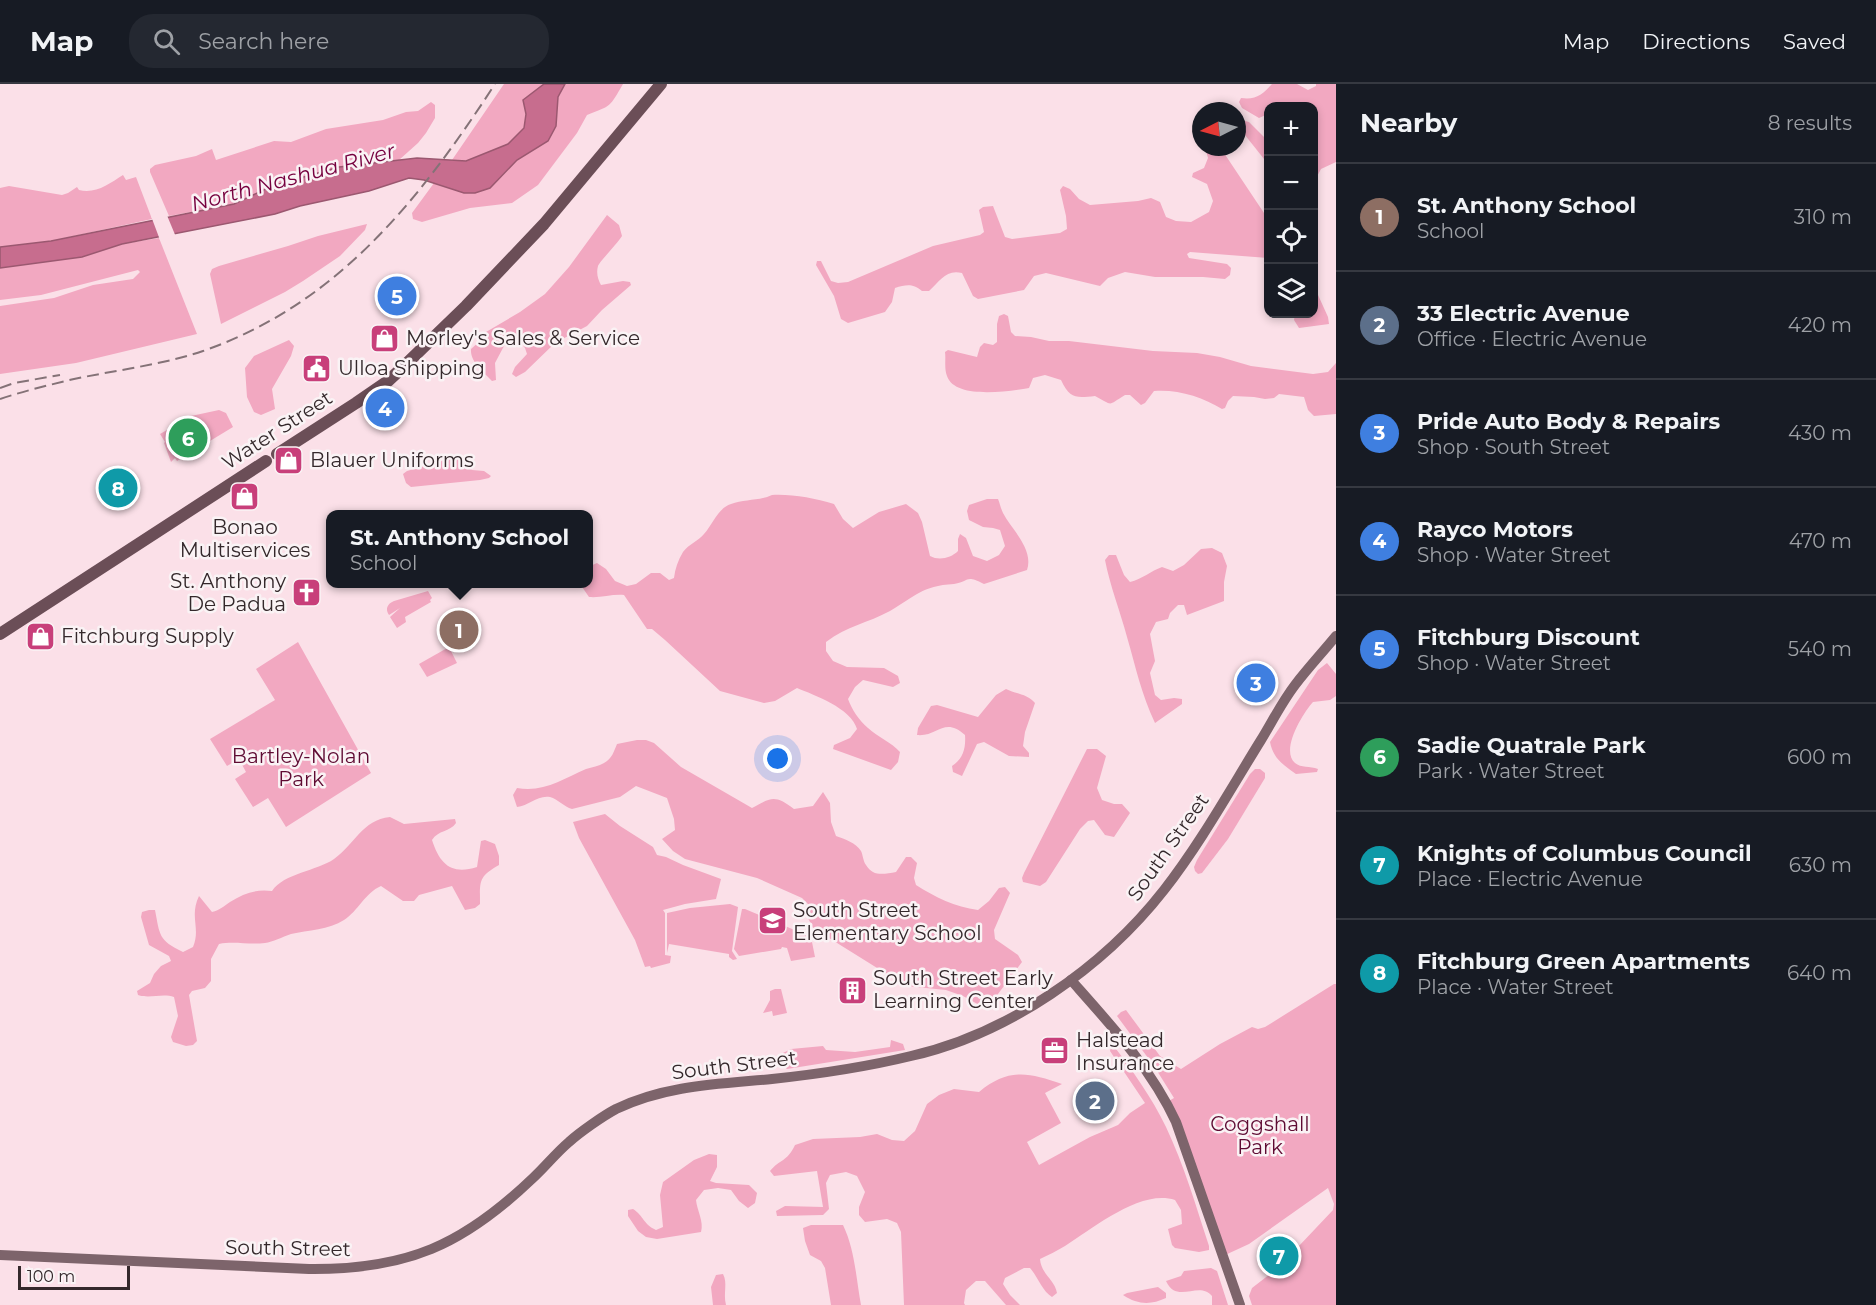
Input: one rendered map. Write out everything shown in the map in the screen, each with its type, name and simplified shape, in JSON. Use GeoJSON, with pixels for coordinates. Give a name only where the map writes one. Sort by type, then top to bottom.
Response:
{"type":"FeatureCollection","features":[{"type":"Feature","properties":{"kind":"highway","name":"Water Street"},"geometry":{"type":"LineString","coordinates":[[277,454],[388,381],[409,362],[544,224],[661,84]]}},
{"type":"Feature","properties":{"kind":"highway","name":"Water Street"},"geometry":{"type":"LineString","coordinates":[[0,634],[266,461]]}},
{"type":"Feature","properties":{"kind":"main road","name":"Water Street"},"geometry":{"type":"LineString","coordinates":[[266,461],[277,454]]}},
{"type":"Feature","properties":{"kind":"main road","name":"South Street"},"geometry":{"type":"LineString","coordinates":[[0,1255],[317,1269],[353,1268],[402,1260],[440,1246],[465,1233],[516,1194],[570,1140],[612,1111],[634,1101],[683,1088],[873,1064],[927,1052],[999,1023],[1037,1003],[1071,980],[1115,943],[1150,908],[1194,847],[1294,686],[1336,636]]}},
{"type":"Feature","properties":{"kind":"main road"},"geometry":{"type":"LineString","coordinates":[[1071,980],[1141,1062],[1167,1102],[1180,1132],[1240,1305]]}},
{"type":"Feature","properties":{"kind":"green space"},"geometry":{"type":"Polygon","coordinates":[[[504,84],[544,84],[526,114],[524,128],[508,144],[466,161],[452,160],[504,84]]]}},
{"type":"Feature","properties":{"kind":"green space"},"geometry":{"type":"Polygon","coordinates":[[[565,84],[623,84],[609,105],[587,115],[577,133],[538,185],[512,203],[470,208],[422,222],[413,219],[412,213],[434,183],[464,193],[489,188],[517,160],[548,141],[556,126],[558,97],[565,84]]]}},
{"type":"Feature","properties":{"kind":"green space"},"geometry":{"type":"Polygon","coordinates":[[[1272,84],[1297,84],[1308,90],[1316,84],[1336,84],[1336,162],[1321,169],[1318,175],[1318,102],[1264,102],[1264,116],[1259,118],[1246,110],[1246,102],[1239,102],[1241,98],[1258,96],[1272,84]]]}},
{"type":"Feature","properties":{"kind":"green space"},"geometry":{"type":"Polygon","coordinates":[[[431,102],[435,105],[435,118],[418,143],[399,160],[339,167],[272,186],[234,204],[169,216],[150,172],[155,165],[196,156],[212,149],[216,160],[274,141],[291,142],[326,129],[383,120],[406,112],[418,111],[431,102]]]}},
{"type":"Feature","properties":{"kind":"green space"},"geometry":{"type":"Polygon","coordinates":[[[1246,121],[1264,137],[1264,159],[1246,136],[1246,121]]]}},
{"type":"Feature","properties":{"kind":"green space"},"geometry":{"type":"Polygon","coordinates":[[[1207,156],[1226,156],[1264,213],[1264,258],[1190,252],[1187,254],[1189,258],[1227,264],[1231,268],[1230,275],[1225,279],[1155,277],[1125,272],[1108,278],[1100,286],[1046,273],[1034,276],[1024,290],[978,299],[973,296],[962,273],[956,272],[947,274],[929,291],[922,291],[909,285],[895,288],[892,302],[885,312],[848,323],[841,319],[834,296],[816,265],[817,261],[821,261],[831,281],[848,282],[933,246],[980,235],[984,232],[979,210],[983,207],[993,206],[1005,237],[1012,239],[1060,233],[1067,229],[1060,190],[1063,186],[1090,205],[1151,198],[1160,202],[1166,217],[1176,221],[1191,222],[1209,212],[1213,201],[1207,184],[1192,177],[1193,173],[1204,168],[1207,156]]]}},
{"type":"Feature","properties":{"kind":"green space"},"geometry":{"type":"Polygon","coordinates":[[[123,175],[126,180],[136,177],[152,219],[51,241],[0,247],[0,188],[9,186],[62,195],[77,187],[79,190],[91,191],[123,175]]]}},
{"type":"Feature","properties":{"kind":"green space"},"geometry":{"type":"Polygon","coordinates":[[[607,215],[619,225],[622,236],[598,266],[598,279],[601,285],[623,281],[630,282],[631,285],[587,326],[555,343],[525,372],[516,377],[512,374],[527,354],[525,348],[519,341],[504,346],[495,363],[496,380],[492,381],[475,362],[471,349],[486,332],[545,294],[569,267],[607,215]]]}},
{"type":"Feature","properties":{"kind":"green space"},"geometry":{"type":"Polygon","coordinates":[[[367,224],[365,230],[340,256],[285,292],[221,324],[210,274],[212,269],[318,236],[367,224]]]}},
{"type":"Feature","properties":{"kind":"green space"},"geometry":{"type":"Polygon","coordinates":[[[159,238],[197,334],[76,363],[0,374],[0,306],[54,298],[93,285],[133,279],[140,272],[138,270],[41,295],[0,300],[0,268],[82,257],[122,244],[159,238]]]}},
{"type":"Feature","properties":{"kind":"green space"},"geometry":{"type":"Polygon","coordinates":[[[1318,295],[1329,324],[1299,328],[1294,318],[1318,318],[1318,295]]]}},
{"type":"Feature","properties":{"kind":"green space"},"geometry":{"type":"Polygon","coordinates":[[[1004,314],[1008,316],[1011,332],[1015,336],[1153,351],[1197,353],[1251,366],[1313,374],[1328,372],[1336,363],[1336,414],[1314,416],[1308,410],[1304,397],[1279,394],[1274,398],[1265,399],[1233,396],[1222,409],[1207,401],[1172,391],[1154,391],[1141,405],[1130,395],[1125,395],[1110,403],[1095,396],[1074,396],[1067,391],[1061,380],[1045,375],[1033,378],[1029,388],[1009,391],[971,391],[952,384],[946,373],[945,352],[948,350],[977,357],[984,343],[993,345],[997,342],[999,316],[1004,314]]]}},
{"type":"Feature","properties":{"kind":"green space"},"geometry":{"type":"Polygon","coordinates":[[[289,340],[294,346],[291,356],[272,389],[275,409],[261,415],[254,412],[247,397],[245,368],[254,356],[289,340]]]}},
{"type":"Feature","properties":{"kind":"green space"},"geometry":{"type":"Polygon","coordinates":[[[219,410],[226,413],[233,427],[177,461],[175,458],[171,462],[160,434],[191,416],[219,410]]]}},
{"type":"Feature","properties":{"kind":"green space"},"geometry":{"type":"Polygon","coordinates":[[[459,458],[472,470],[484,471],[491,476],[480,480],[411,487],[406,483],[403,474],[407,471],[459,458]]]}},
{"type":"Feature","properties":{"kind":"green space"},"geometry":{"type":"Polygon","coordinates":[[[787,495],[834,504],[843,519],[853,528],[879,512],[906,504],[918,513],[930,556],[948,557],[958,551],[960,534],[966,538],[973,556],[987,561],[999,555],[1005,546],[1000,530],[983,527],[969,520],[967,511],[969,505],[987,499],[998,499],[1003,513],[1025,547],[1027,570],[984,584],[970,579],[926,589],[890,611],[842,632],[826,642],[826,651],[833,661],[847,667],[884,668],[898,676],[900,683],[893,687],[863,680],[855,687],[848,699],[865,725],[900,752],[898,762],[891,770],[833,749],[834,745],[850,738],[857,729],[847,715],[831,703],[797,688],[775,701],[764,703],[720,691],[665,640],[652,629],[647,629],[624,595],[589,597],[583,588],[593,588],[593,565],[597,563],[606,569],[615,581],[627,586],[636,584],[651,573],[660,573],[669,580],[674,578],[683,552],[704,534],[726,506],[787,495]]]}},
{"type":"Feature","properties":{"kind":"green space"},"geometry":{"type":"Polygon","coordinates":[[[1212,548],[1222,553],[1227,566],[1224,601],[1187,615],[1184,605],[1178,605],[1170,613],[1168,619],[1156,622],[1150,634],[1155,661],[1150,673],[1155,695],[1161,700],[1182,699],[1182,704],[1155,723],[1139,680],[1105,560],[1109,555],[1116,555],[1124,575],[1130,582],[1162,567],[1173,571],[1184,565],[1201,549],[1212,548]]]}},
{"type":"Feature","properties":{"kind":"green space"},"geometry":{"type":"Polygon","coordinates":[[[428,591],[432,598],[431,602],[405,617],[406,622],[397,628],[390,617],[400,608],[389,615],[388,605],[428,591]]]}},
{"type":"Feature","properties":{"kind":"green space","name":"Bartley-Nolan Park"},"geometry":{"type":"Polygon","coordinates":[[[298,642],[371,773],[286,827],[268,798],[253,807],[235,779],[246,772],[239,759],[227,766],[210,739],[275,700],[256,669],[298,642]]]}},
{"type":"Feature","properties":{"kind":"green space"},"geometry":{"type":"Polygon","coordinates":[[[449,647],[457,663],[427,677],[419,664],[449,647]]]}},
{"type":"Feature","properties":{"kind":"green space"},"geometry":{"type":"Polygon","coordinates":[[[1327,663],[1336,674],[1336,696],[1330,700],[1313,702],[1299,723],[1291,741],[1290,750],[1295,763],[1318,769],[1317,772],[1296,774],[1276,757],[1270,742],[1318,670],[1327,663]]]}},
{"type":"Feature","properties":{"kind":"green space"},"geometry":{"type":"Polygon","coordinates":[[[1006,689],[1025,696],[1035,703],[1025,732],[1023,746],[1029,753],[1029,757],[1009,756],[984,742],[977,744],[962,776],[953,772],[952,766],[963,753],[965,735],[952,727],[946,727],[924,735],[917,735],[918,728],[931,706],[937,705],[978,717],[996,695],[1006,689]]]}},
{"type":"Feature","properties":{"kind":"green space"},"geometry":{"type":"Polygon","coordinates":[[[637,740],[654,743],[681,767],[752,808],[773,799],[782,801],[794,809],[813,806],[823,792],[830,803],[831,822],[836,836],[847,840],[861,851],[869,869],[883,874],[896,872],[906,857],[911,857],[917,863],[914,878],[916,885],[945,901],[978,910],[999,888],[1005,887],[1010,893],[994,930],[995,939],[1018,955],[1022,962],[989,1006],[983,1007],[946,990],[906,986],[813,928],[807,916],[808,904],[802,898],[757,878],[685,859],[673,851],[662,839],[675,830],[667,798],[636,786],[620,797],[572,809],[550,797],[537,799],[517,807],[513,795],[517,788],[536,789],[553,784],[607,761],[617,744],[637,740]]]}},
{"type":"Feature","properties":{"kind":"green space"},"geometry":{"type":"Polygon","coordinates":[[[1087,749],[1097,749],[1106,756],[1097,788],[1102,800],[1122,804],[1130,813],[1114,837],[1105,835],[1094,820],[1088,821],[1080,829],[1046,882],[1040,886],[1023,882],[1024,873],[1087,749]]]}},
{"type":"Feature","properties":{"kind":"green space"},"geometry":{"type":"Polygon","coordinates":[[[1255,769],[1260,769],[1265,773],[1265,778],[1228,839],[1202,873],[1198,874],[1194,867],[1197,860],[1255,769]]]}},
{"type":"Feature","properties":{"kind":"green space"},"geometry":{"type":"Polygon","coordinates":[[[605,814],[653,847],[657,855],[721,879],[716,899],[663,910],[665,913],[665,955],[671,956],[670,963],[651,968],[650,966],[645,967],[635,940],[579,838],[573,822],[605,814]]]}},
{"type":"Feature","properties":{"kind":"green space"},"geometry":{"type":"Polygon","coordinates":[[[390,817],[404,824],[455,819],[456,823],[451,828],[437,834],[432,840],[443,862],[454,869],[477,867],[481,841],[485,840],[495,844],[499,865],[487,873],[482,880],[480,904],[475,908],[465,910],[452,886],[419,895],[414,901],[403,901],[381,886],[370,893],[349,916],[332,926],[291,934],[265,943],[219,944],[211,959],[211,981],[205,988],[192,991],[189,995],[197,1041],[193,1045],[186,1046],[173,1042],[171,1037],[178,1016],[174,997],[142,996],[138,995],[137,991],[150,983],[161,966],[171,961],[169,956],[149,945],[141,917],[142,912],[155,910],[164,940],[183,952],[193,947],[195,940],[195,910],[199,896],[212,912],[245,894],[255,891],[272,891],[284,880],[334,859],[372,823],[390,817]]]}},
{"type":"Feature","properties":{"kind":"green space"},"geometry":{"type":"Polygon","coordinates":[[[730,904],[738,907],[732,951],[737,959],[733,960],[729,954],[669,944],[667,953],[667,913],[730,904]]]}},
{"type":"Feature","properties":{"kind":"green space"},"geometry":{"type":"Polygon","coordinates":[[[742,909],[811,937],[815,957],[791,961],[787,948],[782,947],[739,956],[734,949],[742,909]]]}},
{"type":"Feature","properties":{"kind":"green space","name":"Coggshall Park"},"geometry":{"type":"Polygon","coordinates":[[[1336,984],[1336,1305],[1252,1305],[1249,1296],[1252,1288],[1301,1250],[1298,1247],[1333,1210],[1334,1204],[1328,1188],[1249,1244],[1223,1256],[1167,1102],[1174,1098],[1154,1066],[1117,1016],[1126,1010],[1160,1056],[1181,1069],[1252,1027],[1258,1029],[1265,1027],[1336,984]]]}},
{"type":"Feature","properties":{"kind":"green space"},"geometry":{"type":"Polygon","coordinates":[[[781,989],[787,1013],[773,1016],[772,1011],[763,1013],[770,1000],[770,991],[781,989]]]}},
{"type":"Feature","properties":{"kind":"green space"},"geometry":{"type":"Polygon","coordinates":[[[891,1040],[903,1044],[905,1050],[787,1069],[782,1064],[779,1065],[783,1053],[791,1049],[823,1046],[826,1050],[855,1052],[890,1047],[891,1040]]]}},
{"type":"Feature","properties":{"kind":"green space"},"geometry":{"type":"Polygon","coordinates":[[[1113,1045],[1142,1085],[1166,1127],[1189,1186],[1209,1250],[1199,1252],[1175,1248],[1168,1229],[1182,1224],[1181,1210],[1175,1200],[1161,1198],[1147,1200],[1118,1212],[1040,1259],[1043,1269],[1056,1288],[1057,1293],[1052,1297],[1045,1291],[1030,1268],[1024,1268],[1005,1278],[1003,1284],[1020,1305],[1006,1305],[985,1281],[976,1281],[966,1290],[965,1305],[904,1305],[901,1232],[897,1223],[887,1219],[865,1222],[859,1215],[859,1207],[865,1192],[857,1176],[846,1172],[830,1175],[826,1183],[829,1209],[823,1215],[777,1216],[776,1211],[785,1206],[823,1207],[817,1171],[774,1176],[770,1171],[789,1155],[795,1145],[813,1139],[877,1134],[892,1140],[904,1141],[915,1131],[927,1104],[939,1095],[954,1089],[979,1092],[999,1079],[1019,1074],[1062,1084],[1045,1093],[1061,1123],[1027,1142],[1039,1165],[1090,1137],[1118,1125],[1145,1103],[1110,1051],[1113,1045]]]}},
{"type":"Feature","properties":{"kind":"green space"},"geometry":{"type":"Polygon","coordinates":[[[709,1154],[717,1155],[717,1167],[710,1181],[749,1185],[757,1193],[755,1203],[748,1208],[731,1190],[718,1188],[704,1190],[696,1200],[702,1224],[701,1232],[657,1239],[646,1237],[638,1231],[628,1216],[628,1210],[633,1209],[656,1230],[663,1227],[660,1195],[663,1182],[694,1160],[709,1154]]]}},
{"type":"Feature","properties":{"kind":"green space"},"geometry":{"type":"Polygon","coordinates":[[[811,1225],[843,1225],[853,1254],[861,1305],[831,1305],[825,1268],[821,1261],[810,1255],[805,1241],[803,1228],[811,1225]]]}},
{"type":"Feature","properties":{"kind":"green space"},"geometry":{"type":"Polygon","coordinates":[[[1211,1268],[1217,1271],[1228,1305],[1212,1305],[1212,1296],[1207,1292],[1201,1290],[1176,1291],[1166,1281],[1181,1276],[1184,1271],[1211,1268]]]}},
{"type":"Feature","properties":{"kind":"green space"},"geometry":{"type":"Polygon","coordinates":[[[723,1274],[726,1305],[713,1305],[711,1287],[716,1275],[723,1274]]]}},
{"type":"Feature","properties":{"kind":"green space"},"geometry":{"type":"Polygon","coordinates":[[[1158,1287],[1166,1293],[1166,1298],[1155,1302],[1139,1302],[1123,1295],[1127,1293],[1158,1287]]]}},
{"type":"Feature","properties":{"kind":"shaded area"},"geometry":{"type":"Polygon","coordinates":[[[544,84],[565,84],[558,97],[556,126],[548,141],[517,160],[490,188],[475,193],[464,193],[424,180],[409,178],[369,191],[300,206],[275,214],[122,244],[82,257],[0,268],[0,247],[51,241],[234,204],[272,186],[339,167],[417,158],[466,161],[508,144],[524,128],[526,114],[523,100],[544,84]]]}},
{"type":"Feature","properties":{"kind":"pier"},"geometry":{"type":"Polygon","coordinates":[[[166,213],[176,237],[160,240],[151,216],[166,213]]]}},
{"type":"Feature","properties":{"kind":"railway"},"geometry":{"type":"LineString","coordinates":[[0,399],[74,379],[155,364],[203,351],[251,331],[295,306],[335,276],[372,243],[405,207],[437,168],[495,84]]}},
{"type":"Feature","properties":{"kind":"railway"},"geometry":{"type":"LineString","coordinates":[[0,388],[14,383],[60,375]]}},
{"type":"Feature","properties":{"kind":"place","name":"Fitchburg Discount"},"geometry":{"type":"Point","coordinates":[397,296]}},
{"type":"Feature","properties":{"kind":"place","name":"Morley's Sales & Service"},"geometry":{"type":"Point","coordinates":[385,338]}},
{"type":"Feature","properties":{"kind":"place","name":"Ulloa Shipping"},"geometry":{"type":"Point","coordinates":[317,368]}},
{"type":"Feature","properties":{"kind":"place","name":"Rayco Motors"},"geometry":{"type":"Point","coordinates":[385,408]}},
{"type":"Feature","properties":{"kind":"place","name":"Sadie Quatrale Park"},"geometry":{"type":"Point","coordinates":[188,438]}},
{"type":"Feature","properties":{"kind":"place","name":"Blauer Uniforms"},"geometry":{"type":"Point","coordinates":[289,460]}},
{"type":"Feature","properties":{"kind":"place","name":"Fitchburg Green Apartments"},"geometry":{"type":"Point","coordinates":[118,488]}},
{"type":"Feature","properties":{"kind":"place","name":"Bonao Multiservices"},"geometry":{"type":"Point","coordinates":[245,497]}},
{"type":"Feature","properties":{"kind":"place","name":"St. Anthony De Padua"},"geometry":{"type":"Point","coordinates":[307,593]}},
{"type":"Feature","properties":{"kind":"place","name":"St. Anthony School"},"geometry":{"type":"Point","coordinates":[459,630]}},
{"type":"Feature","properties":{"kind":"place","name":"Fitchburg Supply"},"geometry":{"type":"Point","coordinates":[40,636]}},
{"type":"Feature","properties":{"kind":"place","name":"Pride Auto Body & Repairs"},"geometry":{"type":"Point","coordinates":[1256,683]}},
{"type":"Feature","properties":{"kind":"place","name":"South Street Elementary School"},"geometry":{"type":"Point","coordinates":[772,921]}},
{"type":"Feature","properties":{"kind":"place","name":"South Street Early Learning Center"},"geometry":{"type":"Point","coordinates":[852,990]}},
{"type":"Feature","properties":{"kind":"place","name":"Halstead Insurance"},"geometry":{"type":"Point","coordinates":[1055,1051]}},
{"type":"Feature","properties":{"kind":"place","name":"33 Electric Avenue"},"geometry":{"type":"Point","coordinates":[1095,1101]}},
{"type":"Feature","properties":{"kind":"place","name":"Knights of Columbus Council"},"geometry":{"type":"Point","coordinates":[1279,1256]}},
{"type":"Feature","properties":{"kind":"water label","name":"North Nashua River"},"geometry":{"type":"Point","coordinates":[293,177]}}]}
